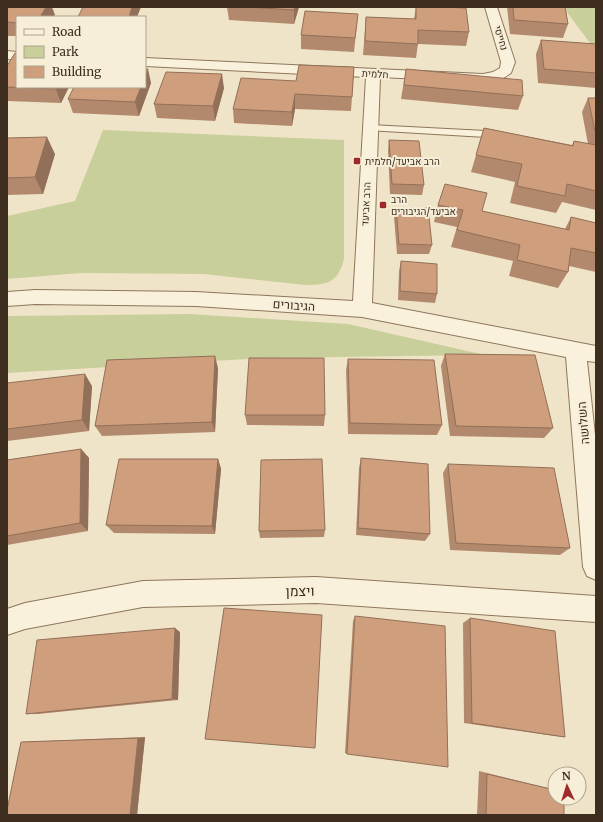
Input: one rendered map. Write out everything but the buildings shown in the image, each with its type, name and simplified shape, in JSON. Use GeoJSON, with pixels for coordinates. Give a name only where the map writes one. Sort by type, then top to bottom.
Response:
{"type":"FeatureCollection","features":[{"type":"Feature","properties":{"kind":"street","name":"נחייסי"},"geometry":{"type":"LineString","coordinates":[[491,7],[508,62],[506,70]]}},
{"type":"Feature","properties":{"kind":"street","name":"חלמית"},"geometry":{"type":"LineString","coordinates":[[146,62],[372,74],[483,78],[497,76],[506,70]]}},
{"type":"Feature","properties":{"kind":"street","name":"הרב אביעד"},"geometry":{"type":"LineString","coordinates":[[362,309],[372,74]]}},
{"type":"Feature","properties":{"kind":"street","name":"הגיבורים"},"geometry":{"type":"LineString","coordinates":[[7,299],[34,297],[196,299],[362,309],[586,353]]}},
{"type":"Feature","properties":{"kind":"street","name":"השלושה"},"geometry":{"type":"LineString","coordinates":[[586,353],[596,567]]}},
{"type":"Feature","properties":{"kind":"street","name":"ויצמן"},"geometry":{"type":"LineString","coordinates":[[7,622],[24,616],[143,594],[316,590],[596,609]]}},
{"type":"Feature","properties":{"kind":"lane"},"geometry":{"type":"LineString","coordinates":[[370,128],[486,134],[507,139]]}},
{"type":"Feature","properties":{"kind":"green space"},"geometry":{"type":"Polygon","coordinates":[[[563,7],[596,7],[596,51],[563,7]]]}},
{"type":"Feature","properties":{"kind":"green space"},"geometry":{"type":"Polygon","coordinates":[[[103,130],[344,140],[344,259],[342,267],[335,278],[325,283],[313,285],[204,274],[81,273],[7,279],[7,216],[75,201],[103,130]]]}},
{"type":"Feature","properties":{"kind":"green space"},"geometry":{"type":"Polygon","coordinates":[[[190,314],[348,324],[485,355],[264,358],[7,373],[7,316],[190,314]]]}},
{"type":"Feature","properties":{"kind":"place","name":"הרב אביעד/חלמית"},"geometry":{"type":"Point","coordinates":[357,161]}},
{"type":"Feature","properties":{"kind":"place","name":"הרב אביעד/הגיבורים"},"geometry":{"type":"Point","coordinates":[383,205]}}]}
